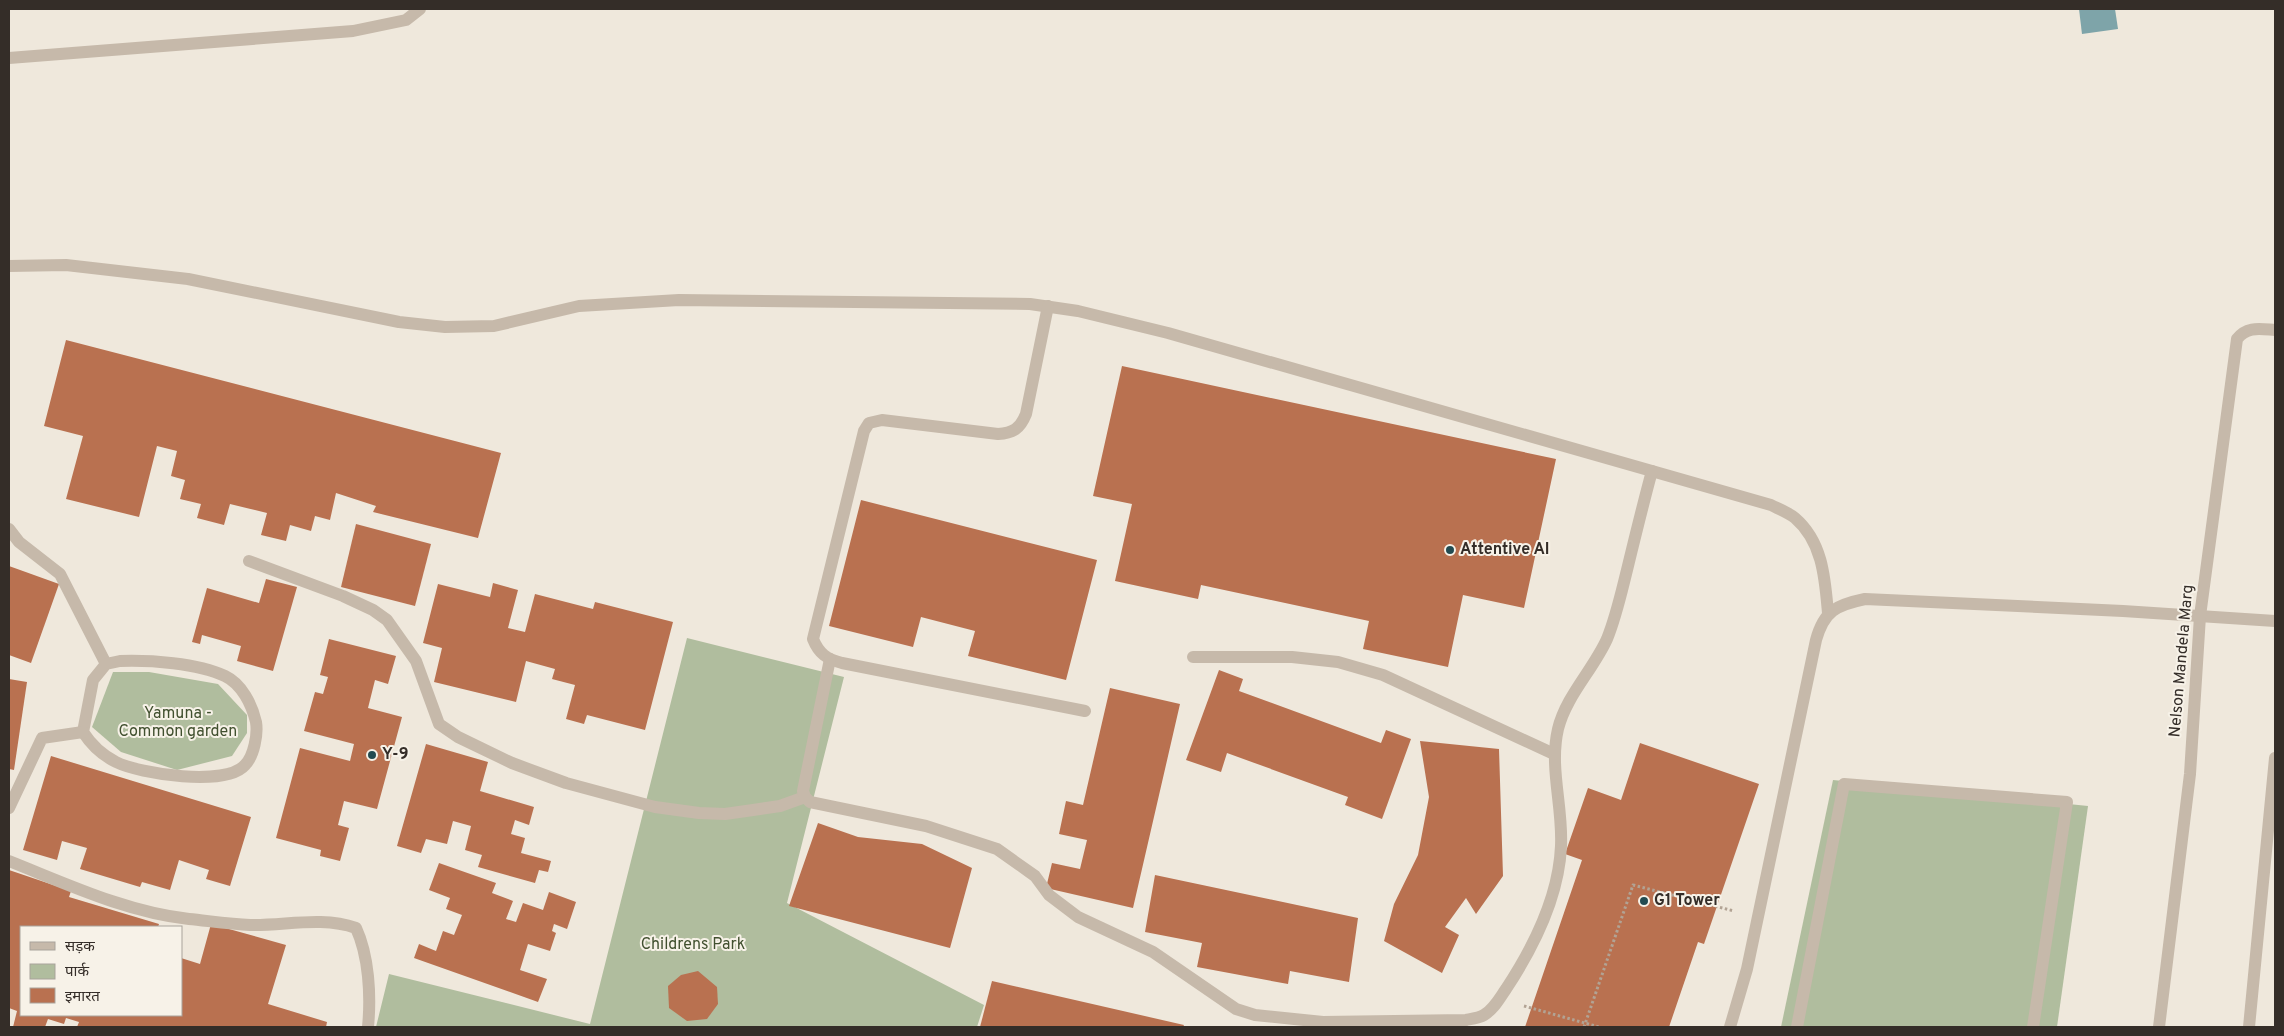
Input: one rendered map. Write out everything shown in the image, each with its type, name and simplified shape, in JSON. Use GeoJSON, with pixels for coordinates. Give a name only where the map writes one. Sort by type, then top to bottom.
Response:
{"type":"FeatureCollection","features":[{"type":"Feature","properties":{"kind":"street"},"geometry":{"type":"LineString","coordinates":[[9,58],[354,32],[406,20],[420,9]]}},
{"type":"Feature","properties":{"kind":"street"},"geometry":{"type":"LineString","coordinates":[[9,266],[66,265],[188,278],[399,322],[445,327],[494,326],[579,306],[679,300],[1048,306],[1095,314],[1168,333],[1771,505],[1795,518],[1812,536],[1824,570],[1828,613]]}},
{"type":"Feature","properties":{"kind":"street"},"geometry":{"type":"LineString","coordinates":[[1048,306],[1026,414],[1021,425],[1012,433],[998,434],[882,420],[870,424],[864,431],[813,639],[818,651],[830,659],[1086,711]]}},
{"type":"Feature","properties":{"kind":"street","name":"Nelson Mandela Marg"},"geometry":{"type":"LineString","coordinates":[[2159,1027],[2190,774],[2200,616],[2237,339],[2243,332],[2256,328],[2275,330]]}},
{"type":"Feature","properties":{"kind":"street"},"geometry":{"type":"LineString","coordinates":[[830,659],[803,791],[805,798],[810,802],[926,826],[998,849],[1035,876],[1049,895],[1078,917],[1153,952],[1236,1009],[1255,1015],[1323,1022],[1447,1024],[1466,1020],[1483,1016],[1495,1006],[1519,968],[1539,929],[1560,866],[1560,814],[1554,754],[1558,727],[1570,700],[1607,640],[1617,612],[1652,471]]}},
{"type":"Feature","properties":{"kind":"street"},"geometry":{"type":"LineString","coordinates":[[9,529],[19,542],[60,574],[106,664]]}},
{"type":"Feature","properties":{"kind":"street"},"geometry":{"type":"LineString","coordinates":[[249,561],[343,596],[373,610],[387,620],[416,661],[439,724],[458,738],[512,763],[566,783],[655,807],[699,813],[725,814],[780,806],[805,798]]}},
{"type":"Feature","properties":{"kind":"street"},"geometry":{"type":"LineString","coordinates":[[1730,1027],[1747,969],[1816,640],[1821,623],[1828,613],[1846,603],[1865,600],[2275,621]]}},
{"type":"Feature","properties":{"kind":"street"},"geometry":{"type":"LineString","coordinates":[[1193,657],[1292,657],[1338,662],[1383,675],[1554,754]]}},
{"type":"Feature","properties":{"kind":"street"},"geometry":{"type":"LineString","coordinates":[[136,660],[168,663],[226,676],[244,693],[254,710],[258,731],[252,751],[245,765],[231,774],[184,777],[143,772],[117,762],[94,748],[83,732],[93,680],[106,664],[136,660]]}},
{"type":"Feature","properties":{"kind":"street"},"geometry":{"type":"LineString","coordinates":[[9,808],[42,738],[83,732]]}},
{"type":"Feature","properties":{"kind":"street"},"geometry":{"type":"LineString","coordinates":[[2248,1027],[2275,758]]}},
{"type":"Feature","properties":{"kind":"street"},"geometry":{"type":"LineString","coordinates":[[1797,1027],[1844,784],[2068,802],[2033,1027]]}},
{"type":"Feature","properties":{"kind":"street"},"geometry":{"type":"LineString","coordinates":[[9,861],[119,904],[149,912],[187,919],[251,925],[307,922],[344,924],[356,928],[361,938],[367,980],[368,1027]]}},
{"type":"Feature","properties":{"kind":"path"},"geometry":{"type":"LineString","coordinates":[[1585,1025],[1633,885],[1738,912]]}},
{"type":"Feature","properties":{"kind":"path"},"geometry":{"type":"LineString","coordinates":[[1499,999],[1585,1025],[1599,1027]]}},
{"type":"Feature","properties":{"kind":"green space","name":"Childrens Park"},"geometry":{"type":"Polygon","coordinates":[[[687,638],[844,677],[787,903],[984,1005],[977,1027],[376,1027],[389,974],[590,1024],[687,638]]]}},
{"type":"Feature","properties":{"kind":"green space","name":"Yamuna - Common garden"},"geometry":{"type":"Polygon","coordinates":[[[113,672],[149,672],[218,684],[247,715],[247,733],[232,756],[177,770],[121,752],[92,727],[113,672]]]}},
{"type":"Feature","properties":{"kind":"green space"},"geometry":{"type":"Polygon","coordinates":[[[1833,780],[2088,806],[2057,1027],[1781,1027],[1833,780]]]}},
{"type":"Feature","properties":{"kind":"water"},"geometry":{"type":"Polygon","coordinates":[[[2079,9],[2115,9],[2118,29],[2082,34],[2079,9]]]}},
{"type":"Feature","properties":{"kind":"building"},"geometry":{"type":"Polygon","coordinates":[[[66,340],[501,453],[478,538],[373,512],[376,506],[336,493],[330,520],[315,516],[311,531],[290,525],[286,541],[261,535],[267,513],[230,504],[224,525],[197,518],[201,504],[180,499],[185,480],[171,476],[177,451],[157,446],[139,517],[66,499],[83,436],[44,426],[66,340]]]}},
{"type":"Feature","properties":{"kind":"building"},"geometry":{"type":"Polygon","coordinates":[[[1122,366],[1556,459],[1524,608],[1463,595],[1448,667],[1363,649],[1369,621],[1201,585],[1198,599],[1115,581],[1132,504],[1093,496],[1122,366]]]}},
{"type":"Feature","properties":{"kind":"building"},"geometry":{"type":"Polygon","coordinates":[[[861,500],[1097,560],[1066,680],[968,656],[975,631],[921,617],[913,647],[829,626],[861,500]]]}},
{"type":"Feature","properties":{"kind":"building"},"geometry":{"type":"Polygon","coordinates":[[[356,524],[431,544],[415,606],[341,587],[356,524]]]}},
{"type":"Feature","properties":{"kind":"building"},"geometry":{"type":"Polygon","coordinates":[[[9,566],[59,584],[31,663],[9,655],[9,566]]]}},
{"type":"Feature","properties":{"kind":"building"},"geometry":{"type":"Polygon","coordinates":[[[266,579],[297,587],[273,671],[237,661],[241,646],[202,635],[200,644],[192,642],[207,588],[259,603],[266,579]]]}},
{"type":"Feature","properties":{"kind":"building"},"geometry":{"type":"Polygon","coordinates":[[[493,583],[518,590],[508,628],[525,632],[535,594],[593,609],[595,602],[673,622],[645,730],[587,715],[584,724],[566,719],[575,685],[552,679],[555,669],[526,661],[516,702],[434,682],[442,648],[423,643],[438,584],[490,597],[493,583]]]}},
{"type":"Feature","properties":{"kind":"building","name":"Y-9"},"geometry":{"type":"Polygon","coordinates":[[[329,639],[396,656],[388,684],[375,680],[368,708],[402,717],[377,809],[344,801],[338,825],[349,828],[340,861],[320,856],[321,850],[276,838],[300,748],[350,761],[354,744],[304,731],[315,692],[323,694],[328,677],[320,675],[329,639]]]}},
{"type":"Feature","properties":{"kind":"building"},"geometry":{"type":"Polygon","coordinates":[[[1219,670],[1243,679],[1239,691],[1381,743],[1386,730],[1411,739],[1382,819],[1345,805],[1348,797],[1227,753],[1221,772],[1186,760],[1219,670]]]}},
{"type":"Feature","properties":{"kind":"building"},"geometry":{"type":"Polygon","coordinates":[[[9,679],[27,682],[14,770],[9,769],[9,679]]]}},
{"type":"Feature","properties":{"kind":"building"},"geometry":{"type":"Polygon","coordinates":[[[1110,688],[1180,704],[1133,908],[1046,888],[1052,863],[1080,869],[1087,840],[1059,834],[1066,801],[1083,805],[1110,688]]]}},
{"type":"Feature","properties":{"kind":"building"},"geometry":{"type":"Polygon","coordinates":[[[1420,741],[1499,749],[1503,876],[1476,914],[1466,898],[1445,927],[1459,935],[1442,973],[1384,941],[1394,904],[1418,855],[1429,797],[1420,741]]]}},
{"type":"Feature","properties":{"kind":"building","name":"G1 Tower"},"geometry":{"type":"Polygon","coordinates":[[[1640,743],[1759,784],[1704,944],[1698,942],[1669,1027],[1525,1027],[1582,860],[1565,854],[1588,788],[1621,800],[1640,743]]]}},
{"type":"Feature","properties":{"kind":"building"},"geometry":{"type":"Polygon","coordinates":[[[426,744],[488,762],[480,791],[534,807],[529,825],[515,820],[511,834],[525,838],[521,853],[551,861],[548,872],[539,870],[535,883],[478,867],[482,855],[465,850],[471,826],[453,821],[447,844],[426,839],[421,853],[397,846],[426,744]]]}},
{"type":"Feature","properties":{"kind":"building"},"geometry":{"type":"Polygon","coordinates":[[[51,756],[251,817],[230,886],[206,879],[209,870],[179,860],[170,890],[142,882],[140,887],[80,869],[87,848],[62,841],[57,860],[23,850],[51,756]]]}},
{"type":"Feature","properties":{"kind":"building"},"geometry":{"type":"Polygon","coordinates":[[[818,823],[858,837],[922,844],[972,868],[950,948],[789,906],[818,823]]]}},
{"type":"Feature","properties":{"kind":"building"},"geometry":{"type":"Polygon","coordinates":[[[439,863],[496,883],[492,893],[513,901],[506,919],[516,922],[523,903],[543,910],[549,892],[576,902],[567,929],[554,924],[552,931],[556,933],[550,951],[528,944],[520,970],[547,979],[538,1002],[414,958],[419,944],[436,951],[443,931],[454,935],[462,915],[446,909],[450,898],[429,890],[439,863]]]}},
{"type":"Feature","properties":{"kind":"building"},"geometry":{"type":"Polygon","coordinates":[[[9,870],[71,891],[69,897],[159,924],[158,926],[20,926],[20,1016],[182,1016],[182,958],[200,964],[211,924],[286,945],[268,1004],[327,1022],[326,1027],[77,1027],[79,1022],[66,1018],[64,1024],[48,1019],[45,1027],[13,1027],[17,1011],[9,1008],[9,870]]]}},
{"type":"Feature","properties":{"kind":"building"},"geometry":{"type":"Polygon","coordinates":[[[1155,875],[1358,918],[1349,982],[1290,971],[1288,984],[1197,967],[1202,943],[1145,932],[1155,875]]]}},
{"type":"Feature","properties":{"kind":"building"},"geometry":{"type":"Polygon","coordinates":[[[698,971],[717,987],[718,1004],[707,1019],[687,1021],[669,1008],[668,986],[681,975],[698,971]]]}},
{"type":"Feature","properties":{"kind":"building"},"geometry":{"type":"Polygon","coordinates":[[[992,981],[1184,1025],[1183,1027],[980,1027],[992,981]]]}},
{"type":"Feature","properties":{"kind":"place","name":"Attentive AI"},"geometry":{"type":"Point","coordinates":[1450,550]}},
{"type":"Feature","properties":{"kind":"place","name":"Y-9"},"geometry":{"type":"Point","coordinates":[372,755]}},
{"type":"Feature","properties":{"kind":"place","name":"G1 Tower"},"geometry":{"type":"Point","coordinates":[1644,901]}}]}
